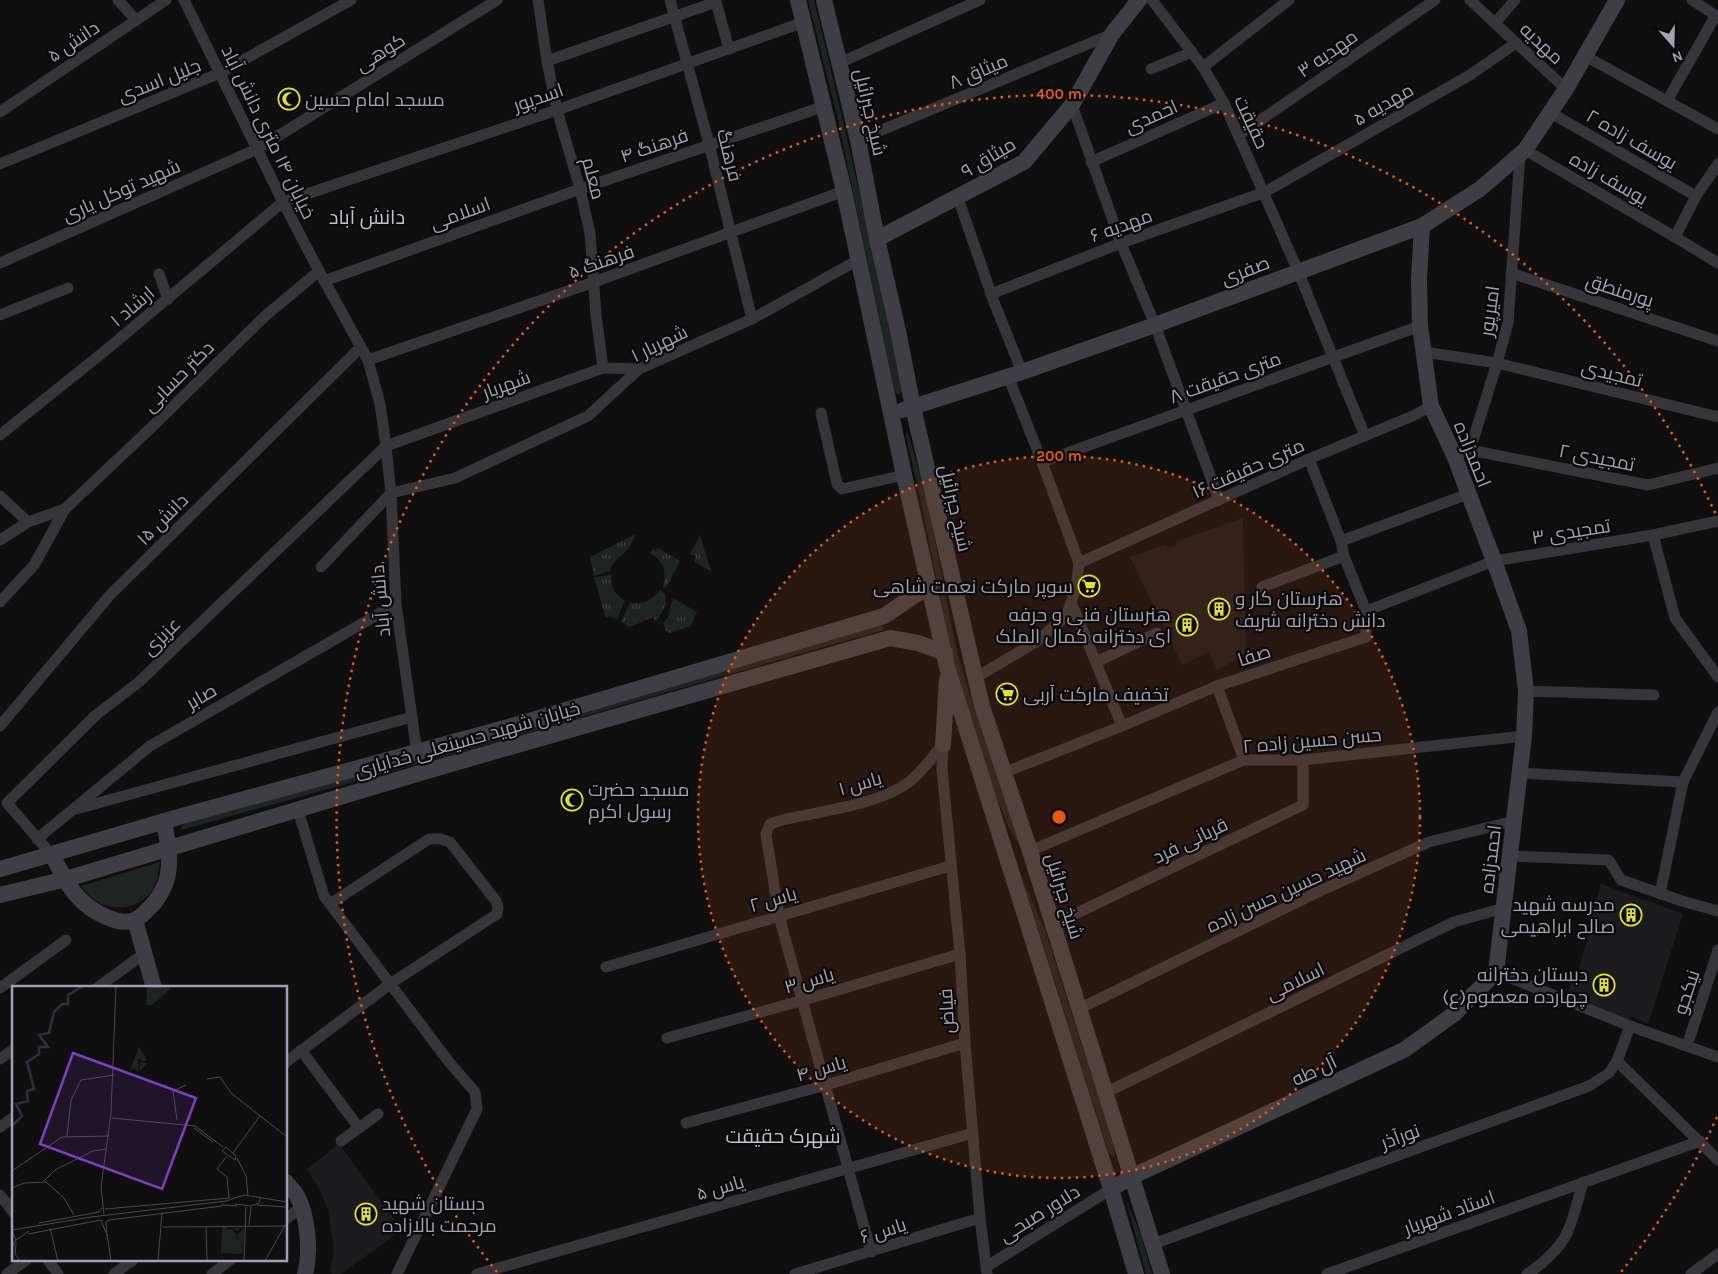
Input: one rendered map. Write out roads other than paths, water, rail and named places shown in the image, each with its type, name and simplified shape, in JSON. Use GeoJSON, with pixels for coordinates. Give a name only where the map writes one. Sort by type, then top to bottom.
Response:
{"type":"FeatureCollection","features":[{"type":"Feature","properties":{"kind":"street"},"geometry":{"type":"LineString","coordinates":[[118,0],[136,20]]}},
{"type":"Feature","properties":{"kind":"street","name":"دانش ۵"},"geometry":{"type":"LineString","coordinates":[[0,112],[166,0]]}},
{"type":"Feature","properties":{"kind":"street","name":"خیابان ۱۴ متری دانش آباد"},"geometry":{"type":"LineString","coordinates":[[184,0],[283,202],[321,276],[368,360],[380,404],[386,446]]}},
{"type":"Feature","properties":{"kind":"street","name":"جلیل اسدی"},"geometry":{"type":"LineString","coordinates":[[0,164],[220,73],[350,0]]}},
{"type":"Feature","properties":{"kind":"street","name":"کوهی"},"geometry":{"type":"LineString","coordinates":[[256,149],[497,0]]}},
{"type":"Feature","properties":{"kind":"street","name":"معلم"},"geometry":{"type":"LineString","coordinates":[[538,0],[557,110],[580,189],[590,233],[596,315],[603,368]]}},
{"type":"Feature","properties":{"kind":"street","name":"فرهنگ"},"geometry":{"type":"LineString","coordinates":[[670,0],[710,144],[752,319]]}},
{"type":"Feature","properties":{"kind":"street"},"geometry":{"type":"LineString","coordinates":[[798,0],[844,190],[904,475],[946,660],[1136,1274]]}},
{"type":"Feature","properties":{"kind":"street","name":"شیخ جبرائیل"},"geometry":{"type":"LineString","coordinates":[[824,0],[858,140],[913,407],[982,706],[1030,851],[1162,1274]]}},
{"type":"Feature","properties":{"kind":"street"},"geometry":{"type":"LineString","coordinates":[[839,63],[980,0]]}},
{"type":"Feature","properties":{"kind":"street","name":"میثاق ۹"},"geometry":{"type":"LineString","coordinates":[[877,239],[1024,162],[1072,105],[1112,34],[1139,0]]}},
{"type":"Feature","properties":{"kind":"street","name":"حقیقت"},"geometry":{"type":"LineString","coordinates":[[1152,0],[1203,67],[1224,103],[1265,192],[1365,436]]}},
{"type":"Feature","properties":{"kind":"street"},"geometry":{"type":"LineString","coordinates":[[1203,67],[1289,0]]}},
{"type":"Feature","properties":{"kind":"street","name":"مهدیه ۳"},"geometry":{"type":"LineString","coordinates":[[1239,135],[1435,0]]}},
{"type":"Feature","properties":{"kind":"street","name":"مهدیه"},"geometry":{"type":"LineString","coordinates":[[1470,0],[1566,90]]}},
{"type":"Feature","properties":{"kind":"street","name":"مهدیه"},"geometry":{"type":"LineString","coordinates":[[1495,23],[1515,0]]}},
{"type":"Feature","properties":{"kind":"street","name":"صفری"},"geometry":{"type":"LineString","coordinates":[[892,413],[1014,374],[1154,325],[1422,226],[1480,189],[1522,153],[1566,90],[1617,0]]}},
{"type":"Feature","properties":{"kind":"street"},"geometry":{"type":"LineString","coordinates":[[1667,101],[1717,16],[1692,0]]}},
{"type":"Feature","properties":{"kind":"street"},"geometry":{"type":"LineString","coordinates":[[547,60],[716,2],[729,49]]}},
{"type":"Feature","properties":{"kind":"street","name":"اسدپور"},"geometry":{"type":"LineString","coordinates":[[283,202],[557,110],[804,22]]}},
{"type":"Feature","properties":{"kind":"street","name":"میثاق ۸"},"geometry":{"type":"LineString","coordinates":[[858,140],[1112,34]]}},
{"type":"Feature","properties":{"kind":"street","name":"مهدیه ۵"},"geometry":{"type":"LineString","coordinates":[[1265,192],[1470,75],[1516,43]]}},
{"type":"Feature","properties":{"kind":"street"},"geometry":{"type":"LineString","coordinates":[[1151,69],[1192,52]]}},
{"type":"Feature","properties":{"kind":"street"},"geometry":{"type":"LineString","coordinates":[[1585,56],[1718,128]]}},
{"type":"Feature","properties":{"kind":"street","name":"احمدی"},"geometry":{"type":"LineString","coordinates":[[1092,162],[1224,103]]}},
{"type":"Feature","properties":{"kind":"street"},"geometry":{"type":"LineString","coordinates":[[1072,105],[1219,500]]}},
{"type":"Feature","properties":{"kind":"street","name":"فرهنگ ۴"},"geometry":{"type":"LineString","coordinates":[[580,189],[825,106]]}},
{"type":"Feature","properties":{"kind":"street","name":"یوسف زاده ۲"},"geometry":{"type":"LineString","coordinates":[[1551,113],[1696,196]]}},
{"type":"Feature","properties":{"kind":"street","name":"شهید توکل یاری"},"geometry":{"type":"LineString","coordinates":[[0,263],[256,149]]}},
{"type":"Feature","properties":{"kind":"street","name":"یوسف زاده"},"geometry":{"type":"LineString","coordinates":[[1522,153],[1675,237],[1718,263]]}},
{"type":"Feature","properties":{"kind":"street","name":"امیرپور"},"geometry":{"type":"LineString","coordinates":[[1470,450],[1498,363],[1508,323],[1522,153]]}},
{"type":"Feature","properties":{"kind":"street"},"geometry":{"type":"LineString","coordinates":[[1675,237],[1696,196],[1718,164]]}},
{"type":"Feature","properties":{"kind":"street","name":"اسلامی"},"geometry":{"type":"LineString","coordinates":[[321,276],[580,189]]}},
{"type":"Feature","properties":{"kind":"street","name":"فرهنگ ۵"},"geometry":{"type":"LineString","coordinates":[[368,360],[594,282],[844,190]]}},
{"type":"Feature","properties":{"kind":"street","name":"مهدیه ۶"},"geometry":{"type":"LineString","coordinates":[[991,294],[1122,243],[1265,192]]}},
{"type":"Feature","properties":{"kind":"street"},"geometry":{"type":"LineString","coordinates":[[958,198],[991,294],[1042,462],[1080,563],[1076,588],[1066,616],[1036,642],[975,678]]}},
{"type":"Feature","properties":{"kind":"street","name":"ارشاد ۱"},"geometry":{"type":"LineString","coordinates":[[0,435],[168,299],[283,202]]}},
{"type":"Feature","properties":{"kind":"street","name":"احمدزاده"},"geometry":{"type":"LineString","coordinates":[[1422,226],[1419,279],[1420,326],[1431,406],[1454,455],[1519,631],[1526,691],[1524,736],[1496,972]]}},
{"type":"Feature","properties":{"kind":"street","name":"شهریار ۱"},"geometry":{"type":"LineString","coordinates":[[391,493],[455,478],[588,416],[639,369],[752,319],[858,260]]}},
{"type":"Feature","properties":{"kind":"street","name":"پورمنطق"},"geometry":{"type":"LineString","coordinates":[[1511,272],[1718,340]]}},
{"type":"Feature","properties":{"kind":"street"},"geometry":{"type":"LineString","coordinates":[[160,274],[168,299]]}},
{"type":"Feature","properties":{"kind":"street","name":"دکتر حسابی"},"geometry":{"type":"LineString","coordinates":[[0,602],[34,565],[65,509],[154,425],[264,316],[321,276]]}},
{"type":"Feature","properties":{"kind":"street"},"geometry":{"type":"LineString","coordinates":[[0,315],[68,288]]}},
{"type":"Feature","properties":{"kind":"street","name":"۸ متری حقیقت"},"geometry":{"type":"LineString","coordinates":[[1042,462],[1332,356],[1420,326]]}},
{"type":"Feature","properties":{"kind":"street","name":"دانش ۱۵"},"geometry":{"type":"LineString","coordinates":[[0,726],[110,595],[360,347]]}},
{"type":"Feature","properties":{"kind":"street","name":"تمجیدی"},"geometry":{"type":"LineString","coordinates":[[1424,352],[1498,363],[1718,417]]}},
{"type":"Feature","properties":{"kind":"street","name":"شهریار"},"geometry":{"type":"LineString","coordinates":[[386,446],[603,368],[639,369]]}},
{"type":"Feature","properties":{"kind":"street","name":"۱۶ متری حقیقت"},"geometry":{"type":"LineString","coordinates":[[1080,563],[1309,460],[1415,415],[1431,406]]}},
{"type":"Feature","properties":{"kind":"street"},"geometry":{"type":"LineString","coordinates":[[821,414],[839,487],[842,489],[904,475]]}},
{"type":"Feature","properties":{"kind":"street","name":"دانش آباد"},"geometry":{"type":"LineString","coordinates":[[386,446],[391,493],[396,604],[417,753]]}},
{"type":"Feature","properties":{"kind":"street","name":"عزیزی"},"geometry":{"type":"LineString","coordinates":[[51,854],[7,803],[96,715],[139,682],[386,446]]}},
{"type":"Feature","properties":{"kind":"street"},"geometry":{"type":"LineString","coordinates":[[1454,455],[1470,450]]}},
{"type":"Feature","properties":{"kind":"street","name":"تمجیدی ۲"},"geometry":{"type":"LineString","coordinates":[[1470,450],[1648,485],[1718,468]]}},
{"type":"Feature","properties":{"kind":"street"},"geometry":{"type":"LineString","coordinates":[[1309,460],[1342,541],[1344,556],[1366,611],[1494,561]]}},
{"type":"Feature","properties":{"kind":"street"},"geometry":{"type":"LineString","coordinates":[[321,568],[391,493]]}},
{"type":"Feature","properties":{"kind":"street"},"geometry":{"type":"LineString","coordinates":[[1342,541],[1468,494]]}},
{"type":"Feature","properties":{"kind":"street"},"geometry":{"type":"LineString","coordinates":[[0,496],[28,522]]}},
{"type":"Feature","properties":{"kind":"street","name":"دکتر حسابی"},"geometry":{"type":"LineString","coordinates":[[0,540],[28,522],[65,509]]}},
{"type":"Feature","properties":{"kind":"street","name":"تمجیدی ۳"},"geometry":{"type":"LineString","coordinates":[[1494,561],[1653,535],[1718,521]]}},
{"type":"Feature","properties":{"kind":"street"},"geometry":{"type":"LineString","coordinates":[[1653,535],[1675,618],[1718,677]]}},
{"type":"Feature","properties":{"kind":"street"},"geometry":{"type":"LineString","coordinates":[[1262,587],[1344,556]]}},
{"type":"Feature","properties":{"kind":"street","name":"خیابان شهید حسینعلی خدایاری"},"geometry":{"type":"LineString","coordinates":[[0,868],[512,726],[884,616],[930,585]]}},
{"type":"Feature","properties":{"kind":"street"},"geometry":{"type":"LineString","coordinates":[[1071,602],[1122,726]]}},
{"type":"Feature","properties":{"kind":"street","name":"صابر"},"geometry":{"type":"LineString","coordinates":[[37,839],[150,746],[396,604]]}},
{"type":"Feature","properties":{"kind":"street","name":"صفا"},"geometry":{"type":"LineString","coordinates":[[1003,773],[1217,686],[1366,637],[1366,611]]}},
{"type":"Feature","properties":{"kind":"street"},"geometry":{"type":"LineString","coordinates":[[884,616],[892,629],[890,638]]}},
{"type":"Feature","properties":{"kind":"street"},"geometry":{"type":"LineString","coordinates":[[1096,662],[1157,633]]}},
{"type":"Feature","properties":{"kind":"street","name":"خیابان شهید حسینعلی خدایاری"},"geometry":{"type":"LineString","coordinates":[[0,895],[66,879],[430,770],[890,638],[918,642],[946,660]]}},
{"type":"Feature","properties":{"kind":"street"},"geometry":{"type":"LineString","coordinates":[[943,745],[946,660]]}},
{"type":"Feature","properties":{"kind":"street"},"geometry":{"type":"LineString","coordinates":[[1217,686],[1244,760]]}},
{"type":"Feature","properties":{"kind":"street"},"geometry":{"type":"LineString","coordinates":[[1526,691],[1654,695]]}},
{"type":"Feature","properties":{"kind":"street"},"geometry":{"type":"LineString","coordinates":[[1660,894],[1683,782],[1718,712]]}},
{"type":"Feature","properties":{"kind":"street"},"geometry":{"type":"LineString","coordinates":[[72,810],[412,717]]}},
{"type":"Feature","properties":{"kind":"street","name":"حسن حسین زاده ۲"},"geometry":{"type":"LineString","coordinates":[[1030,851],[1244,760],[1303,760],[1524,736]]}},
{"type":"Feature","properties":{"kind":"street"},"geometry":{"type":"LineString","coordinates":[[943,745],[950,740],[959,738],[970,740]]}},
{"type":"Feature","properties":{"kind":"street","name":"یاس ۱"},"geometry":{"type":"LineString","coordinates":[[780,916],[766,834],[770,824],[872,800],[893,792],[911,781],[943,745]]}},
{"type":"Feature","properties":{"kind":"street","name":"فیاض"},"geometry":{"type":"LineString","coordinates":[[943,745],[942,769],[950,866],[960,954],[965,1043],[980,1218],[987,1270]]}},
{"type":"Feature","properties":{"kind":"street","name":"قربانی فرد"},"geometry":{"type":"LineString","coordinates":[[1052,925],[1303,805],[1303,760]]}},
{"type":"Feature","properties":{"kind":"street"},"geometry":{"type":"LineString","coordinates":[[1520,773],[1683,782]]}},
{"type":"Feature","properties":{"kind":"street"},"geometry":{"type":"LineString","coordinates":[[298,810],[324,896],[449,1062],[475,1092],[477,1099],[477,1109],[397,1274]]}},
{"type":"Feature","properties":{"kind":"street"},"geometry":{"type":"LineString","coordinates":[[51,854],[75,895],[89,907],[110,919],[122,921],[135,920],[151,907],[166,884],[169,848],[164,821]]}},
{"type":"Feature","properties":{"kind":"street","name":"شهید حسین حسن زاده"},"geometry":{"type":"LineString","coordinates":[[1079,1009],[1324,889],[1429,842],[1514,821]]}},
{"type":"Feature","properties":{"kind":"street"},"geometry":{"type":"LineString","coordinates":[[288,1060],[390,984],[498,914],[496,901],[450,842],[440,838],[429,839],[330,904]]}},
{"type":"Feature","properties":{"kind":"street"},"geometry":{"type":"LineString","coordinates":[[1008,857],[1030,851]]}},
{"type":"Feature","properties":{"kind":"street"},"geometry":{"type":"LineString","coordinates":[[1510,856],[1609,860],[1621,880],[1718,911]]}},
{"type":"Feature","properties":{"kind":"street","name":"یاس ۲"},"geometry":{"type":"LineString","coordinates":[[606,967],[950,866]]}},
{"type":"Feature","properties":{"kind":"street","name":"اسلامی"},"geometry":{"type":"LineString","coordinates":[[1105,1093],[1454,922],[1504,908]]}},
{"type":"Feature","properties":{"kind":"street"},"geometry":{"type":"LineString","coordinates":[[780,916],[871,1252]]}},
{"type":"Feature","properties":{"kind":"street"},"geometry":{"type":"LineString","coordinates":[[135,920],[153,986]]}},
{"type":"Feature","properties":{"kind":"street"},"geometry":{"type":"LineString","coordinates":[[0,988],[66,940]]}},
{"type":"Feature","properties":{"kind":"street","name":"نیکجو"},"geometry":{"type":"LineString","coordinates":[[1687,1046],[1718,950]]}},
{"type":"Feature","properties":{"kind":"street","name":"یاس ۳"},"geometry":{"type":"LineString","coordinates":[[667,1038],[960,954]]}},
{"type":"Feature","properties":{"kind":"street"},"geometry":{"type":"LineString","coordinates":[[101,986],[145,955]]}},
{"type":"Feature","properties":{"kind":"street"},"geometry":{"type":"LineString","coordinates":[[1496,972],[1630,1026],[1718,1057]]}},
{"type":"Feature","properties":{"kind":"street","name":"آل طه"},"geometry":{"type":"LineString","coordinates":[[1111,1189],[1131,1177],[1404,1050],[1454,1014],[1496,972]]}},
{"type":"Feature","properties":{"kind":"street","name":"نورآذر"},"geometry":{"type":"LineString","coordinates":[[1153,1244],[1589,1086],[1609,1073],[1617,1061],[1630,1026]]}},
{"type":"Feature","properties":{"kind":"street","name":"یاس ۴"},"geometry":{"type":"LineString","coordinates":[[686,1123],[826,1085],[965,1043]]}},
{"type":"Feature","properties":{"kind":"street"},"geometry":{"type":"LineString","coordinates":[[0,1059],[12,1050]]}},
{"type":"Feature","properties":{"kind":"street"},"geometry":{"type":"LineString","coordinates":[[301,1050],[360,1128]]}},
{"type":"Feature","properties":{"kind":"street"},"geometry":{"type":"LineString","coordinates":[[1617,1061],[1718,1160]]}},
{"type":"Feature","properties":{"kind":"street"},"geometry":{"type":"LineString","coordinates":[[341,1141],[378,1114]]}},
{"type":"Feature","properties":{"kind":"street"},"geometry":{"type":"LineString","coordinates":[[0,1127],[12,1118]]}},
{"type":"Feature","properties":{"kind":"street","name":"یاس ۵"},"geometry":{"type":"LineString","coordinates":[[477,1274],[647,1227],[974,1132]]}},
{"type":"Feature","properties":{"kind":"street","name":"استاد شهریار"},"geometry":{"type":"LineString","coordinates":[[1327,1274],[1700,1141]]}},
{"type":"Feature","properties":{"kind":"street"},"geometry":{"type":"LineString","coordinates":[[1527,1274],[1556,1249],[1566,1236],[1583,1182]]}},
{"type":"Feature","properties":{"kind":"street"},"geometry":{"type":"LineString","coordinates":[[288,1184],[296,1194],[302,1207],[308,1249],[305,1274]]}},
{"type":"Feature","properties":{"kind":"street","name":"دلاور صبحی"},"geometry":{"type":"LineString","coordinates":[[987,1270],[1111,1189]]}},
{"type":"Feature","properties":{"kind":"street"},"geometry":{"type":"LineString","coordinates":[[5,1199],[12,1210]]}},
{"type":"Feature","properties":{"kind":"street"},"geometry":{"type":"LineString","coordinates":[[288,1218],[302,1207]]}},
{"type":"Feature","properties":{"kind":"street","name":"یاس ۶"},"geometry":{"type":"LineString","coordinates":[[795,1274],[980,1218]]}},
{"type":"Feature","properties":{"kind":"street"},"geometry":{"type":"LineString","coordinates":[[1691,1274],[1718,1254]]}},
{"type":"Feature","properties":{"kind":"street"},"geometry":{"type":"LineString","coordinates":[[7,1274],[23,1262]]}},
{"type":"Feature","properties":{"kind":"street"},"geometry":{"type":"LineString","coordinates":[[49,1262],[58,1274]]}},
{"type":"Feature","properties":{"kind":"street"},"geometry":{"type":"LineString","coordinates":[[114,1274],[130,1262]]}},
{"type":"Feature","properties":{"kind":"street"},"geometry":{"type":"LineString","coordinates":[[212,1274],[227,1262]]}},
{"type":"Feature","properties":{"kind":"place","name":"مسجد امام حسین"},"geometry":{"type":"Point","coordinates":[289,99]}},
{"type":"Feature","properties":{"kind":"place","name":"سوپر مارکت نعمت شاهی"},"geometry":{"type":"Point","coordinates":[1089,586]}},
{"type":"Feature","properties":{"kind":"place","name":"هنرستان کار و دانش دخترانه شریف"},"geometry":{"type":"Point","coordinates":[1219,609]}},
{"type":"Feature","properties":{"kind":"place","name":"هنرستان فنی و حرفه ای دخترانه کمال الملک"},"geometry":{"type":"Point","coordinates":[1187,625]}},
{"type":"Feature","properties":{"kind":"place","name":"تخفیف مارکت آربی"},"geometry":{"type":"Point","coordinates":[1007,694]}},
{"type":"Feature","properties":{"kind":"place","name":"مسجد حضرت رسول اکرم"},"geometry":{"type":"Point","coordinates":[572,800]}},
{"type":"Feature","properties":{"kind":"place","name":"مدرسه شهید صالح ابراهیمی"},"geometry":{"type":"Point","coordinates":[1631,915]}},
{"type":"Feature","properties":{"kind":"place","name":"دبستان دخترانه چهارده معصوم(ع)"},"geometry":{"type":"Point","coordinates":[1604,985]}},
{"type":"Feature","properties":{"kind":"place","name":"دبستان شهید مرحمت بالازاده"},"geometry":{"type":"Point","coordinates":[366,1214]}},
{"type":"Feature","properties":{"kind":"district","name":"دانش آباد"},"geometry":{"type":"Point","coordinates":[367,217]}},
{"type":"Feature","properties":{"kind":"district","name":"شهرک حقیقت"},"geometry":{"type":"Point","coordinates":[783,1136]}}]}
